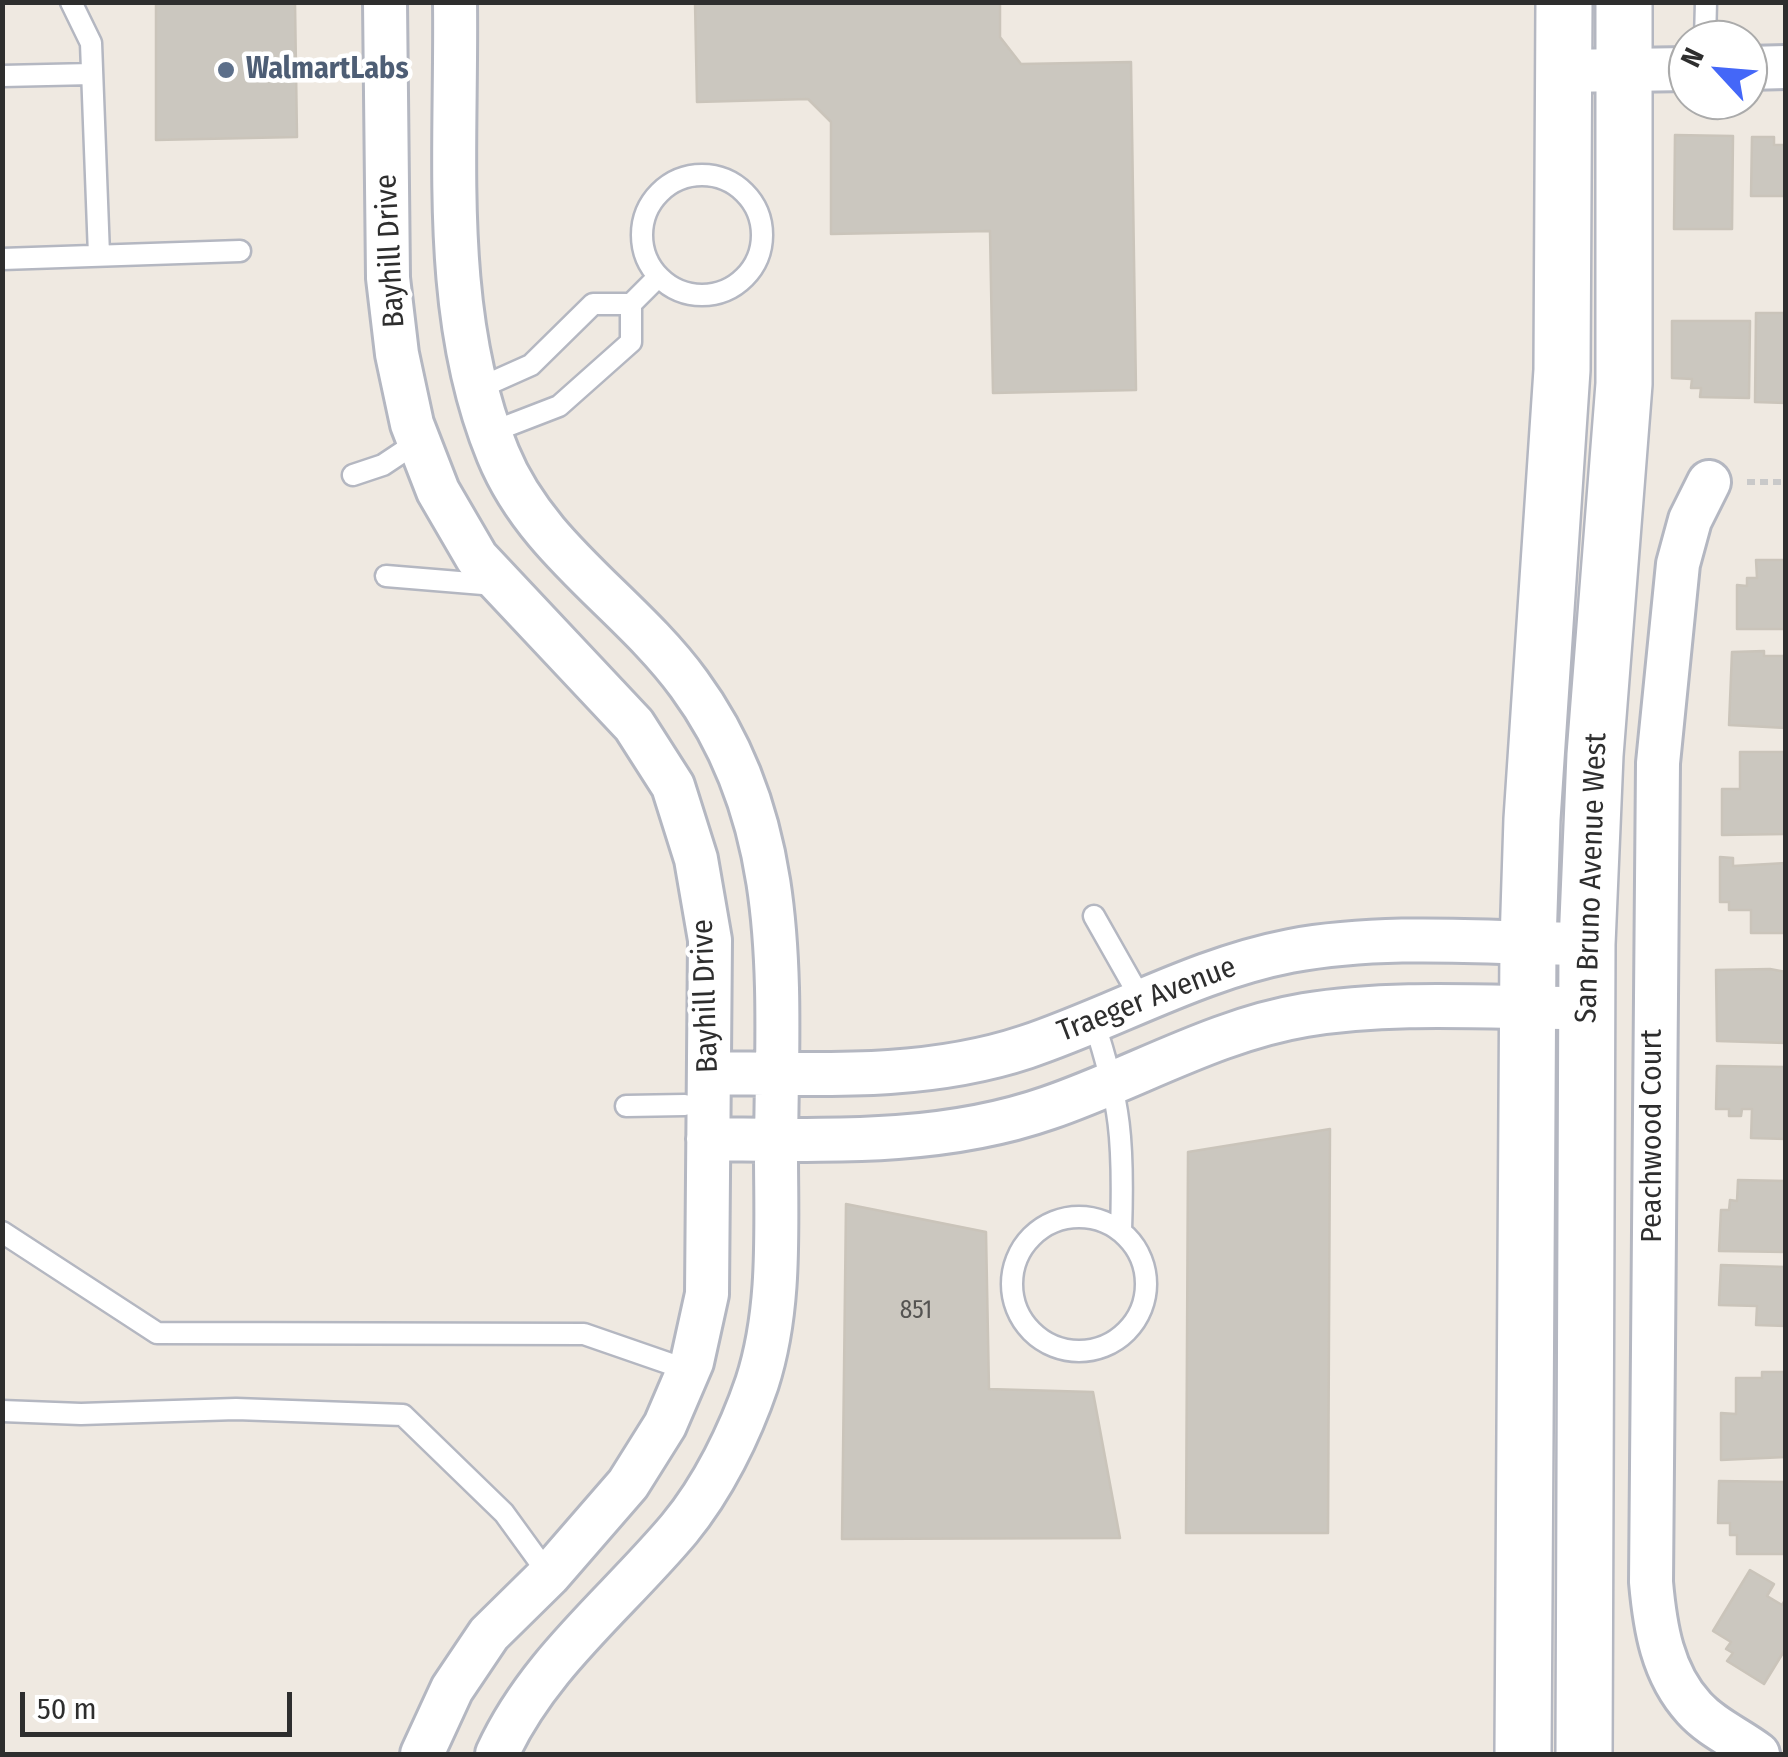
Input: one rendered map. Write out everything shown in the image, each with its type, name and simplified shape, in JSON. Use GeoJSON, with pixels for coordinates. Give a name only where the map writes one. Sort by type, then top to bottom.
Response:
{"type":"FeatureCollection","features":[{"type":"Feature","properties":{"kind":"main road","name":"San Bruno Avenue West"},"geometry":{"type":"LineString","coordinates":[[1523,1754],[1528,943],[1540,681],[1562,370],[1564,2]]}},
{"type":"Feature","properties":{"kind":"main road","name":"San Bruno Avenue West"},"geometry":{"type":"LineString","coordinates":[[1584,1754],[1587,944],[1595,755],[1624,384],[1624,2]]}},
{"type":"Feature","properties":{"kind":"street","name":"Bayhill Drive"},"geometry":{"type":"LineString","coordinates":[[385,2],[388,278],[396,354],[419,441],[438,491],[477,558],[634,725],[673,786],[696,858],[710,940],[701,1106],[707,1294],[688,1370],[665,1425],[628,1484],[549,1574],[488,1634],[452,1689],[422,1754]]}},
{"type":"Feature","properties":{"kind":"street"},"geometry":{"type":"LineString","coordinates":[[456,2],[458,278],[463,344],[475,390],[490,433],[533,518],[688,683],[736,756],[763,842],[778,934],[775,1302],[757,1382],[726,1457],[682,1526],[542,1676],[497,1754]]}},
{"type":"Feature","properties":{"kind":"street"},"geometry":{"type":"LineString","coordinates":[[1563,71],[1668,69]]}},
{"type":"Feature","properties":{"kind":"street"},"geometry":{"type":"LineString","coordinates":[[419,441],[490,433]]}},
{"type":"Feature","properties":{"kind":"street","name":"Peachwood Court"},"geometry":{"type":"LineString","coordinates":[[1709,482],[1690,520],[1678,564],[1658,763],[1651,1582],[1655,1633],[1672,1675],[1693,1708],[1758,1754]]}},
{"type":"Feature","properties":{"kind":"street","name":"Traeger Avenue"},"geometry":{"type":"LineString","coordinates":[[701,1106],[778,1074],[877,1073],[952,1066],[1026,1047],[1215,970],[1290,951],[1365,942],[1587,944]]}},
{"type":"Feature","properties":{"kind":"street","name":"Traeger Avenue"},"geometry":{"type":"LineString","coordinates":[[701,1106],[776,1140],[879,1139],[964,1130],[1045,1110],[1236,1033],[1302,1016],[1369,1008],[1586,1008]]}},
{"type":"Feature","properties":{"kind":"lane"},"geometry":{"type":"LineString","coordinates":[[71,2],[92,43],[98,256]]}},
{"type":"Feature","properties":{"kind":"lane"},"geometry":{"type":"LineString","coordinates":[[2,76],[92,74]]}},
{"type":"Feature","properties":{"kind":"lane"},"geometry":{"type":"LineString","coordinates":[[702,174],[726,178],[746,192],[758,212],[763,236],[758,259],[744,278],[724,292],[701,296],[678,290],[658,277],[645,258],[641,234],[646,211],[660,191],[680,178],[702,174]]}},
{"type":"Feature","properties":{"kind":"lane"},"geometry":{"type":"LineString","coordinates":[[2,259],[240,251]]}},
{"type":"Feature","properties":{"kind":"lane"},"geometry":{"type":"LineString","coordinates":[[475,390],[531,365],[593,304],[631,304],[658,277]]}},
{"type":"Feature","properties":{"kind":"lane"},"geometry":{"type":"LineString","coordinates":[[490,433],[559,406],[631,342],[631,304]]}},
{"type":"Feature","properties":{"kind":"lane"},"geometry":{"type":"LineString","coordinates":[[353,475],[383,466],[419,441]]}},
{"type":"Feature","properties":{"kind":"lane"},"geometry":{"type":"LineString","coordinates":[[386,576],[502,586]]}},
{"type":"Feature","properties":{"kind":"lane"},"geometry":{"type":"LineString","coordinates":[[1094,916],[1141,999]]}},
{"type":"Feature","properties":{"kind":"lane"},"geometry":{"type":"LineString","coordinates":[[1093,1019],[1114,1082],[1124,1140],[1121,1231],[1140,1257],[1146,1289],[1129,1328],[1092,1350],[1049,1345],[1018,1314],[1011,1292],[1012,1269],[1021,1248],[1057,1222],[1078,1216],[1101,1220],[1121,1231]]}},
{"type":"Feature","properties":{"kind":"lane"},"geometry":{"type":"LineString","coordinates":[[626,1106],[701,1106]]}},
{"type":"Feature","properties":{"kind":"lane"},"geometry":{"type":"LineString","coordinates":[[2,1232],[157,1333],[584,1334],[688,1370]]}},
{"type":"Feature","properties":{"kind":"lane"},"geometry":{"type":"LineString","coordinates":[[2,1411],[80,1414],[236,1409],[403,1415],[504,1513],[549,1574]]}},
{"type":"Feature","properties":{"kind":"building","name":"WalmartLabs"},"geometry":{"type":"Polygon","coordinates":[[[156,2],[295,2],[297,137],[156,140],[156,2]]]}},
{"type":"Feature","properties":{"kind":"building"},"geometry":{"type":"Polygon","coordinates":[[[695,2],[1000,2],[1000,37],[1021,64],[1131,62],[1136,390],[993,393],[990,231],[831,234],[831,122],[808,99],[697,102],[695,2]]]}},
{"type":"Feature","properties":{"kind":"building"},"geometry":{"type":"Polygon","coordinates":[[[1675,135],[1733,136],[1732,229],[1674,229],[1675,135]]]}},
{"type":"Feature","properties":{"kind":"building"},"geometry":{"type":"Polygon","coordinates":[[[1752,137],[1774,137],[1774,145],[1786,145],[1786,196],[1751,196],[1752,137]]]}},
{"type":"Feature","properties":{"kind":"building"},"geometry":{"type":"Polygon","coordinates":[[[1756,313],[1786,313],[1786,403],[1755,402],[1756,313]]]}},
{"type":"Feature","properties":{"kind":"building"},"geometry":{"type":"Polygon","coordinates":[[[1672,321],[1750,321],[1749,398],[1700,397],[1701,388],[1691,388],[1692,379],[1672,378],[1672,321]]]}},
{"type":"Feature","properties":{"kind":"building"},"geometry":{"type":"Polygon","coordinates":[[[1756,560],[1786,560],[1786,629],[1737,629],[1737,585],[1747,586],[1747,578],[1757,578],[1756,560]]]}},
{"type":"Feature","properties":{"kind":"building"},"geometry":{"type":"Polygon","coordinates":[[[1764,651],[1764,656],[1786,656],[1786,728],[1729,725],[1732,652],[1764,651]]]}},
{"type":"Feature","properties":{"kind":"building"},"geometry":{"type":"Polygon","coordinates":[[[1740,752],[1786,752],[1786,834],[1722,835],[1722,789],[1740,789],[1740,752]]]}},
{"type":"Feature","properties":{"kind":"building"},"geometry":{"type":"Polygon","coordinates":[[[1720,857],[1733,858],[1733,866],[1786,863],[1786,933],[1751,933],[1751,910],[1729,910],[1729,902],[1720,902],[1720,857]]]}},
{"type":"Feature","properties":{"kind":"building"},"geometry":{"type":"Polygon","coordinates":[[[1716,970],[1786,972],[1786,1043],[1717,1041],[1716,970]]]}},
{"type":"Feature","properties":{"kind":"building"},"geometry":{"type":"Polygon","coordinates":[[[1717,1066],[1786,1067],[1786,1139],[1751,1138],[1752,1109],[1742,1109],[1741,1116],[1729,1116],[1729,1109],[1716,1109],[1717,1066]]]}},
{"type":"Feature","properties":{"kind":"building"},"geometry":{"type":"Polygon","coordinates":[[[1330,1129],[1328,1533],[1186,1533],[1188,1152],[1330,1129]]]}},
{"type":"Feature","properties":{"kind":"building"},"geometry":{"type":"Polygon","coordinates":[[[1738,1180],[1786,1181],[1786,1252],[1719,1251],[1721,1210],[1729,1210],[1730,1200],[1737,1201],[1738,1180]]]}},
{"type":"Feature","properties":{"kind":"building"},"geometry":{"type":"Polygon","coordinates":[[[846,1204],[986,1232],[989,1389],[1093,1392],[1120,1538],[842,1539],[846,1204]]]}},
{"type":"Feature","properties":{"kind":"building"},"geometry":{"type":"Polygon","coordinates":[[[1721,1265],[1786,1267],[1786,1326],[1756,1325],[1757,1306],[1719,1305],[1721,1265]]]}},
{"type":"Feature","properties":{"kind":"building"},"geometry":{"type":"Polygon","coordinates":[[[1762,1372],[1786,1372],[1786,1457],[1721,1460],[1721,1413],[1736,1414],[1736,1378],[1762,1378],[1762,1372]]]}},
{"type":"Feature","properties":{"kind":"building"},"geometry":{"type":"Polygon","coordinates":[[[1719,1481],[1786,1482],[1786,1554],[1737,1554],[1737,1535],[1730,1535],[1730,1523],[1718,1523],[1719,1481]]]}},
{"type":"Feature","properties":{"kind":"building"},"geometry":{"type":"Polygon","coordinates":[[[1750,1570],[1774,1584],[1767,1596],[1782,1605],[1786,1598],[1786,1648],[1764,1684],[1727,1661],[1733,1653],[1726,1649],[1731,1642],[1713,1631],[1750,1570]]]}},
{"type":"Feature","properties":{"kind":"place","name":"WalmartLabs"},"geometry":{"type":"Point","coordinates":[226,70]}}]}
